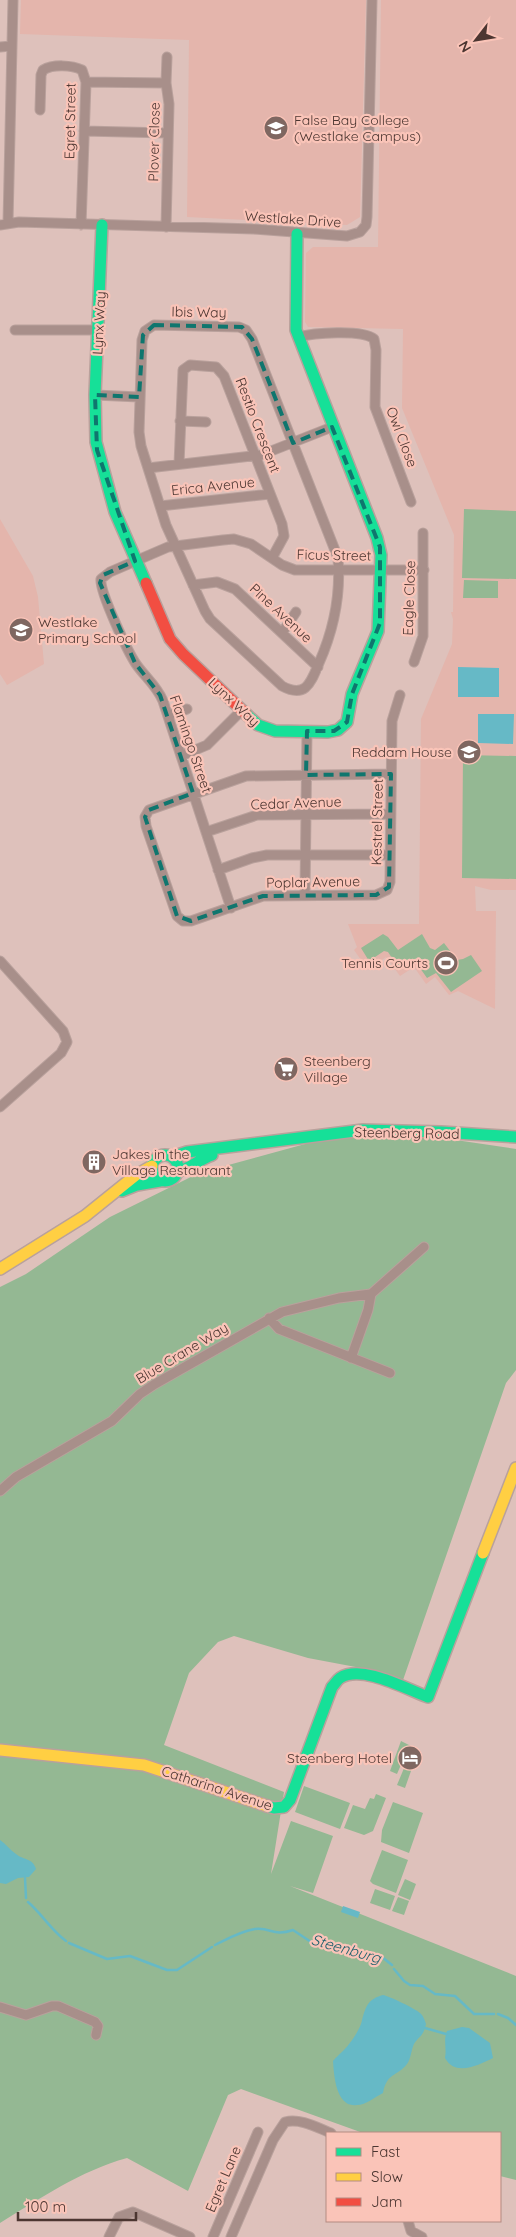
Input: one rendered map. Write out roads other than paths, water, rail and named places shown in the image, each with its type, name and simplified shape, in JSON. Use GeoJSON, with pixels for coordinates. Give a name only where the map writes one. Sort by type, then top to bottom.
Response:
{"type":"FeatureCollection","features":[{"type":"Feature","properties":{"kind":"street"},"geometry":{"type":"LineString","coordinates":[[4,224],[13,0]]}},
{"type":"Feature","properties":{"kind":"street","name":"Westlake Drive"},"geometry":{"type":"LineString","coordinates":[[4,224],[19,222],[262,230],[297,234],[352,236],[360,232],[366,225],[372,0]]}},
{"type":"Feature","properties":{"kind":"street"},"geometry":{"type":"LineString","coordinates":[[0,47],[12,46]]}},
{"type":"Feature","properties":{"kind":"street","name":"Plover Close"},"geometry":{"type":"LineString","coordinates":[[166,227],[169,104],[166,83],[167,56]]}},
{"type":"Feature","properties":{"kind":"street","name":"Egret Street"},"geometry":{"type":"LineString","coordinates":[[40,110],[40,75],[43,70],[50,67],[77,68],[84,74],[86,82],[81,225]]}},
{"type":"Feature","properties":{"kind":"street"},"geometry":{"type":"LineString","coordinates":[[86,82],[166,83]]}},
{"type":"Feature","properties":{"kind":"street"},"geometry":{"type":"LineString","coordinates":[[84,130],[167,133]]}},
{"type":"Feature","properties":{"kind":"street","name":"Lynx Way"},"geometry":{"type":"LineString","coordinates":[[102,226],[96,395],[97,450],[115,512],[170,638],[184,654],[258,725],[268,730],[334,731],[342,728],[347,722],[352,694],[378,630],[381,555],[377,538],[298,337],[295,323],[297,234]]}},
{"type":"Feature","properties":{"kind":"street","name":"Ibis Way"},"geometry":{"type":"LineString","coordinates":[[158,324],[242,327],[252,339],[337,553],[339,571],[333,628],[311,683],[306,688],[293,691],[282,686],[210,619],[175,546],[160,506],[140,440],[139,397],[143,335],[151,326],[158,324]]}},
{"type":"Feature","properties":{"kind":"street"},"geometry":{"type":"LineString","coordinates":[[15,330],[98,330]]}},
{"type":"Feature","properties":{"kind":"street","name":"Owl Close"},"geometry":{"type":"LineString","coordinates":[[298,337],[321,333],[365,335],[374,339],[376,355],[375,407],[412,502]]}},
{"type":"Feature","properties":{"kind":"street","name":"Restio Crescent"},"geometry":{"type":"LineString","coordinates":[[179,464],[183,370],[190,365],[216,367],[224,376],[284,531],[282,540],[272,558]]}},
{"type":"Feature","properties":{"kind":"street"},"geometry":{"type":"LineString","coordinates":[[96,395],[139,397]]}},
{"type":"Feature","properties":{"kind":"street"},"geometry":{"type":"LineString","coordinates":[[180,421],[206,422]]}},
{"type":"Feature","properties":{"kind":"street"},"geometry":{"type":"LineString","coordinates":[[148,468],[255,456],[332,427]]}},
{"type":"Feature","properties":{"kind":"street","name":"Erica Avenue"},"geometry":{"type":"LineString","coordinates":[[160,506],[270,494]]}},
{"type":"Feature","properties":{"kind":"street","name":"Eagle Close"},"geometry":{"type":"LineString","coordinates":[[414,662],[423,636],[423,533]]}},
{"type":"Feature","properties":{"kind":"street","name":"Ficus Street"},"geometry":{"type":"LineString","coordinates":[[135,561],[175,546],[234,540],[251,544],[282,565],[295,570],[424,570]]}},
{"type":"Feature","properties":{"kind":"street","name":"Flamingo Street"},"geometry":{"type":"LineString","coordinates":[[135,561],[104,575],[101,579],[101,587],[128,650],[160,695],[231,908]]}},
{"type":"Feature","properties":{"kind":"street","name":"Pine Avenue"},"geometry":{"type":"LineString","coordinates":[[193,585],[217,582],[228,585],[241,594],[318,667]]}},
{"type":"Feature","properties":{"kind":"street"},"geometry":{"type":"LineString","coordinates":[[282,633],[296,612]]}},
{"type":"Feature","properties":{"kind":"street","name":"Kestrel Street"},"geometry":{"type":"LineString","coordinates":[[387,890],[390,882],[392,721],[400,695]]}},
{"type":"Feature","properties":{"kind":"street"},"geometry":{"type":"LineString","coordinates":[[168,716],[187,709]]}},
{"type":"Feature","properties":{"kind":"street"},"geometry":{"type":"LineString","coordinates":[[181,756],[207,745],[242,710]]}},
{"type":"Feature","properties":{"kind":"street"},"geometry":{"type":"LineString","coordinates":[[305,894],[306,731]]}},
{"type":"Feature","properties":{"kind":"street"},"geometry":{"type":"LineString","coordinates":[[193,793],[246,776],[391,774]]}},
{"type":"Feature","properties":{"kind":"street","name":"Poplar Avenue"},"geometry":{"type":"LineString","coordinates":[[193,793],[153,808],[149,810],[145,817],[177,916],[183,921],[192,921],[263,896],[305,894],[376,895],[387,890]]}},
{"type":"Feature","properties":{"kind":"street","name":"Cedar Avenue"},"geometry":{"type":"LineString","coordinates":[[206,832],[250,816],[390,814]]}},
{"type":"Feature","properties":{"kind":"street"},"geometry":{"type":"LineString","coordinates":[[218,870],[259,856],[390,855]]}},
{"type":"Feature","properties":{"kind":"street"},"geometry":{"type":"LineString","coordinates":[[0,961],[63,1031],[67,1042],[61,1053],[0,1107]]}},
{"type":"Feature","properties":{"kind":"street","name":"Steenberg Road"},"geometry":{"type":"LineString","coordinates":[[172,1157],[187,1152],[326,1134],[390,1130],[516,1137]]}},
{"type":"Feature","properties":{"kind":"street","name":"Steenberg Road"},"geometry":{"type":"LineString","coordinates":[[179,1171],[205,1157],[253,1148],[269,1142]]}},
{"type":"Feature","properties":{"kind":"street"},"geometry":{"type":"LineString","coordinates":[[0,1269],[45,1242],[114,1194],[137,1175],[152,1166],[160,1156],[172,1157],[178,1163],[179,1171],[172,1180],[137,1185],[114,1194]]}},
{"type":"Feature","properties":{"kind":"street"},"geometry":{"type":"LineString","coordinates":[[152,1166],[154,1176],[160,1181]]}},
{"type":"Feature","properties":{"kind":"street"},"geometry":{"type":"LineString","coordinates":[[351,1358],[372,1294],[424,1247]]}},
{"type":"Feature","properties":{"kind":"street","name":"Blue Crane Way"},"geometry":{"type":"LineString","coordinates":[[0,1490],[16,1477],[112,1421],[140,1394],[154,1384],[269,1318],[296,1308],[339,1298],[372,1294]]}},
{"type":"Feature","properties":{"kind":"street"},"geometry":{"type":"LineString","coordinates":[[269,1318],[279,1330],[390,1373]]}},
{"type":"Feature","properties":{"kind":"street","name":"Catharina Avenue"},"geometry":{"type":"LineString","coordinates":[[0,1750],[144,1765],[274,1808],[284,1806],[290,1800],[332,1687],[338,1679],[348,1674],[361,1673],[428,1697],[516,1468]]}},
{"type":"Feature","properties":{"kind":"street"},"geometry":{"type":"LineString","coordinates":[[0,2006],[26,2015],[52,2006],[58,2006],[95,2022],[98,2026],[96,2035]]}},
{"type":"Feature","properties":{"kind":"street"},"geometry":{"type":"LineString","coordinates":[[231,2237],[273,2140],[285,2122],[292,2121],[307,2124],[327,2132]]}},
{"type":"Feature","properties":{"kind":"street","name":"Egret Lane"},"geometry":{"type":"LineString","coordinates":[[213,2237],[258,2132]]}},
{"type":"Feature","properties":{"kind":"street"},"geometry":{"type":"LineString","coordinates":[[110,2237],[119,2217],[133,2212],[190,2237]]}},
{"type":"Feature","properties":{"kind":"street"},"geometry":{"type":"LineString","coordinates":[[408,2222],[411,2231],[422,2237]]}},
{"type":"Feature","properties":{"kind":"water"},"geometry":{"type":"Polygon","coordinates":[[[458,667],[499,668],[499,697],[458,697],[458,667]]]}},
{"type":"Feature","properties":{"kind":"water"},"geometry":{"type":"Polygon","coordinates":[[[478,714],[514,714],[513,744],[478,743],[478,714]]]}},
{"type":"Feature","properties":{"kind":"water"},"geometry":{"type":"Polygon","coordinates":[[[0,1840],[16,1854],[35,1865],[36,1869],[29,1877],[18,1878],[6,1884],[0,1883],[0,1840]]]}},
{"type":"Feature","properties":{"kind":"water"},"geometry":{"type":"Polygon","coordinates":[[[343,1906],[360,1912],[358,1918],[341,1912],[343,1906]]]}},
{"type":"Feature","properties":{"kind":"water"},"geometry":{"type":"Polygon","coordinates":[[[383,1995],[420,2013],[426,2024],[425,2028],[414,2044],[408,2062],[387,2081],[383,2093],[364,2104],[350,2105],[340,2096],[335,2082],[333,2061],[355,2036],[368,2004],[383,1995]]]}},
{"type":"Feature","properties":{"kind":"water"},"geometry":{"type":"Polygon","coordinates":[[[462,2027],[469,2028],[490,2043],[493,2058],[468,2068],[455,2067],[449,2064],[445,2058],[447,2031],[462,2027]]]}},
{"type":"Feature","properties":{"kind":"waterway","name":"Steenburg"},"geometry":{"type":"LineString","coordinates":[[25,1878],[26,1898]]}},
{"type":"Feature","properties":{"kind":"waterway","name":"Steenburg"},"geometry":{"type":"LineString","coordinates":[[28,1902],[66,1941]]}},
{"type":"Feature","properties":{"kind":"waterway","name":"Steenburg"},"geometry":{"type":"LineString","coordinates":[[215,1945],[239,1933],[255,1929],[265,1929],[281,1933],[293,1930],[311,1942],[319,1942],[341,1951],[355,1951],[366,1957],[382,1957],[392,1965]]}},
{"type":"Feature","properties":{"kind":"waterway","name":"Steenburg"},"geometry":{"type":"LineString","coordinates":[[69,1943],[107,1959],[130,1956],[167,1970],[177,1970],[212,1947]]}},
{"type":"Feature","properties":{"kind":"waterway","name":"Steenburg"},"geometry":{"type":"LineString","coordinates":[[394,1969],[410,1985],[423,1986],[435,1994],[455,1996],[474,2014],[494,2014]]}},
{"type":"Feature","properties":{"kind":"waterway","name":"Steenburg"},"geometry":{"type":"LineString","coordinates":[[498,2014],[508,2018],[516,2025]]}},
{"type":"Feature","properties":{"kind":"waterway"},"geometry":{"type":"LineString","coordinates":[[425,2028],[446,2034]]}},
{"type":"Feature","properties":{"kind":"place","name":"False Bay College (Westlake Campus)"},"geometry":{"type":"Point","coordinates":[276,128]}},
{"type":"Feature","properties":{"kind":"place","name":"Westlake Primary School"},"geometry":{"type":"Point","coordinates":[21,630]}},
{"type":"Feature","properties":{"kind":"place","name":"Reddam House"},"geometry":{"type":"Point","coordinates":[469,752]}},
{"type":"Feature","properties":{"kind":"place","name":"Tennis Courts"},"geometry":{"type":"Point","coordinates":[446,963]}},
{"type":"Feature","properties":{"kind":"place","name":"Steenberg Village"},"geometry":{"type":"Point","coordinates":[286,1069]}},
{"type":"Feature","properties":{"kind":"place","name":"Jakes in the Village Restaurant"},"geometry":{"type":"Point","coordinates":[94,1162]}},
{"type":"Feature","properties":{"kind":"place","name":"Steenberg Hotel"},"geometry":{"type":"Point","coordinates":[410,1758]}}]}
